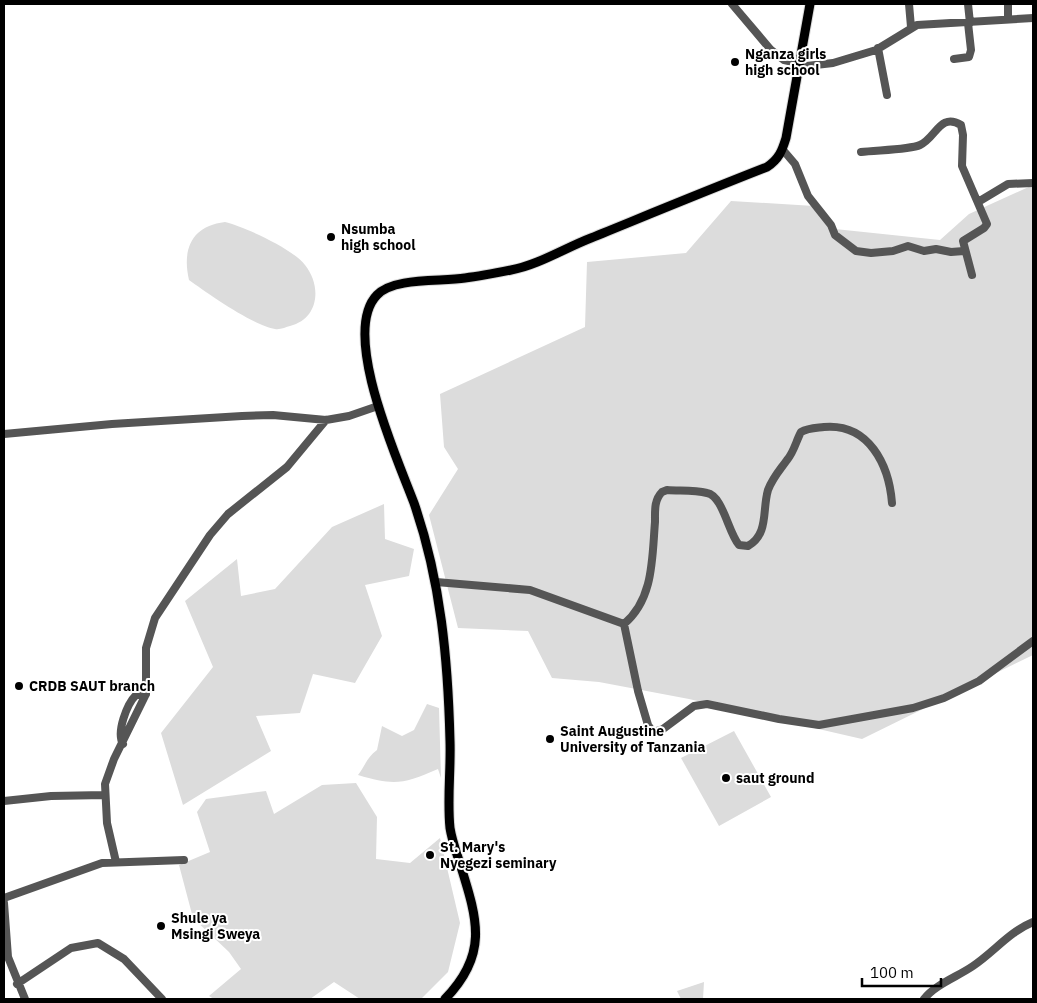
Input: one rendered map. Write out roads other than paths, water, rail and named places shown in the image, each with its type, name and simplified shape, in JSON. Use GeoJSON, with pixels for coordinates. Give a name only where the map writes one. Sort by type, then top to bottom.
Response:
{"type":"FeatureCollection","features":[{"type":"Feature","properties":{"kind":"main road"},"geometry":{"type":"LineString","coordinates":[[445,999],[467,971],[475,944],[476,923],[471,899],[451,832],[450,740],[444,637],[436,582],[414,506],[378,406],[367,356],[365,329],[370,304],[380,291],[387,287],[464,279],[515,269],[767,167],[775,161],[783,150],[810,4]]}},
{"type":"Feature","properties":{"kind":"street"},"geometry":{"type":"LineString","coordinates":[[732,4],[776,54],[784,60],[798,65],[833,63],[878,48],[912,27],[1033,18]]}},
{"type":"Feature","properties":{"kind":"street"},"geometry":{"type":"LineString","coordinates":[[909,4],[912,27]]}},
{"type":"Feature","properties":{"kind":"street"},"geometry":{"type":"LineString","coordinates":[[954,59],[969,57],[971,50],[968,4]]}},
{"type":"Feature","properties":{"kind":"street"},"geometry":{"type":"LineString","coordinates":[[1008,4],[1008,19]]}},
{"type":"Feature","properties":{"kind":"street"},"geometry":{"type":"LineString","coordinates":[[878,48],[887,95]]}},
{"type":"Feature","properties":{"kind":"street"},"geometry":{"type":"LineString","coordinates":[[861,152],[916,146],[924,142],[941,124],[946,122],[956,122],[963,128],[962,166],[987,224],[963,241],[964,251],[972,275]]}},
{"type":"Feature","properties":{"kind":"street"},"geometry":{"type":"LineString","coordinates":[[783,150],[796,164],[808,196],[831,225],[835,235],[856,251],[871,253],[908,246],[924,251],[936,249],[951,252],[964,251]]}},
{"type":"Feature","properties":{"kind":"street"},"geometry":{"type":"LineString","coordinates":[[978,202],[1008,184],[1033,183]]}},
{"type":"Feature","properties":{"kind":"street"},"geometry":{"type":"LineString","coordinates":[[4,434],[120,423],[273,415],[326,420],[349,416],[378,406]]}},
{"type":"Feature","properties":{"kind":"street"},"geometry":{"type":"LineString","coordinates":[[116,862],[107,823],[105,796],[108,773],[146,694],[146,648],[149,633],[167,599],[210,535],[228,514],[287,467],[326,420]]}},
{"type":"Feature","properties":{"kind":"street"},"geometry":{"type":"LineString","coordinates":[[624,624],[640,608],[646,594],[656,504],[662,492],[668,490],[709,493],[720,503],[733,538],[739,545],[748,546],[762,532],[768,490],[779,468],[788,460],[801,432],[820,428],[842,427],[860,435],[877,453],[885,467],[890,484],[892,503]]}},
{"type":"Feature","properties":{"kind":"street"},"geometry":{"type":"LineString","coordinates":[[436,582],[530,590],[624,624]]}},
{"type":"Feature","properties":{"kind":"street"},"geometry":{"type":"LineString","coordinates":[[624,624],[638,691],[648,725],[653,732],[663,729],[694,706],[707,704],[819,725],[913,708],[944,698],[979,681],[1033,641]]}},
{"type":"Feature","properties":{"kind":"street"},"geometry":{"type":"LineString","coordinates":[[123,744],[119,731],[134,697],[146,694]]}},
{"type":"Feature","properties":{"kind":"street"},"geometry":{"type":"LineString","coordinates":[[127,713],[141,705]]}},
{"type":"Feature","properties":{"kind":"street"},"geometry":{"type":"LineString","coordinates":[[4,801],[58,796],[105,796]]}},
{"type":"Feature","properties":{"kind":"street"},"geometry":{"type":"LineString","coordinates":[[102,863],[113,848]]}},
{"type":"Feature","properties":{"kind":"street"},"geometry":{"type":"LineString","coordinates":[[4,898],[102,863],[184,860]]}},
{"type":"Feature","properties":{"kind":"street"},"geometry":{"type":"LineString","coordinates":[[4,904],[8,957],[17,984],[25,999]]}},
{"type":"Feature","properties":{"kind":"street"},"geometry":{"type":"LineString","coordinates":[[924,999],[936,988],[972,967],[1001,942],[1033,922]]}},
{"type":"Feature","properties":{"kind":"street"},"geometry":{"type":"LineString","coordinates":[[17,984],[71,948],[98,943],[124,959],[162,999]]}},
{"type":"Feature","properties":{"kind":"place","name":"Nganza girls high school"},"geometry":{"type":"Point","coordinates":[735,62]}},
{"type":"Feature","properties":{"kind":"place","name":"Nsumba high school"},"geometry":{"type":"Point","coordinates":[331,237]}},
{"type":"Feature","properties":{"kind":"place","name":"CRDB SAUT branch"},"geometry":{"type":"Point","coordinates":[19,686]}},
{"type":"Feature","properties":{"kind":"place","name":"Saint Augustine University of Tanzania"},"geometry":{"type":"Point","coordinates":[550,739]}},
{"type":"Feature","properties":{"kind":"place","name":"saut ground"},"geometry":{"type":"Point","coordinates":[726,778]}},
{"type":"Feature","properties":{"kind":"place","name":"St. Mary's Nyegezi seminary"},"geometry":{"type":"Point","coordinates":[430,855]}},
{"type":"Feature","properties":{"kind":"place","name":"Shule ya Msingi Sweya"},"geometry":{"type":"Point","coordinates":[161,926]}}]}
